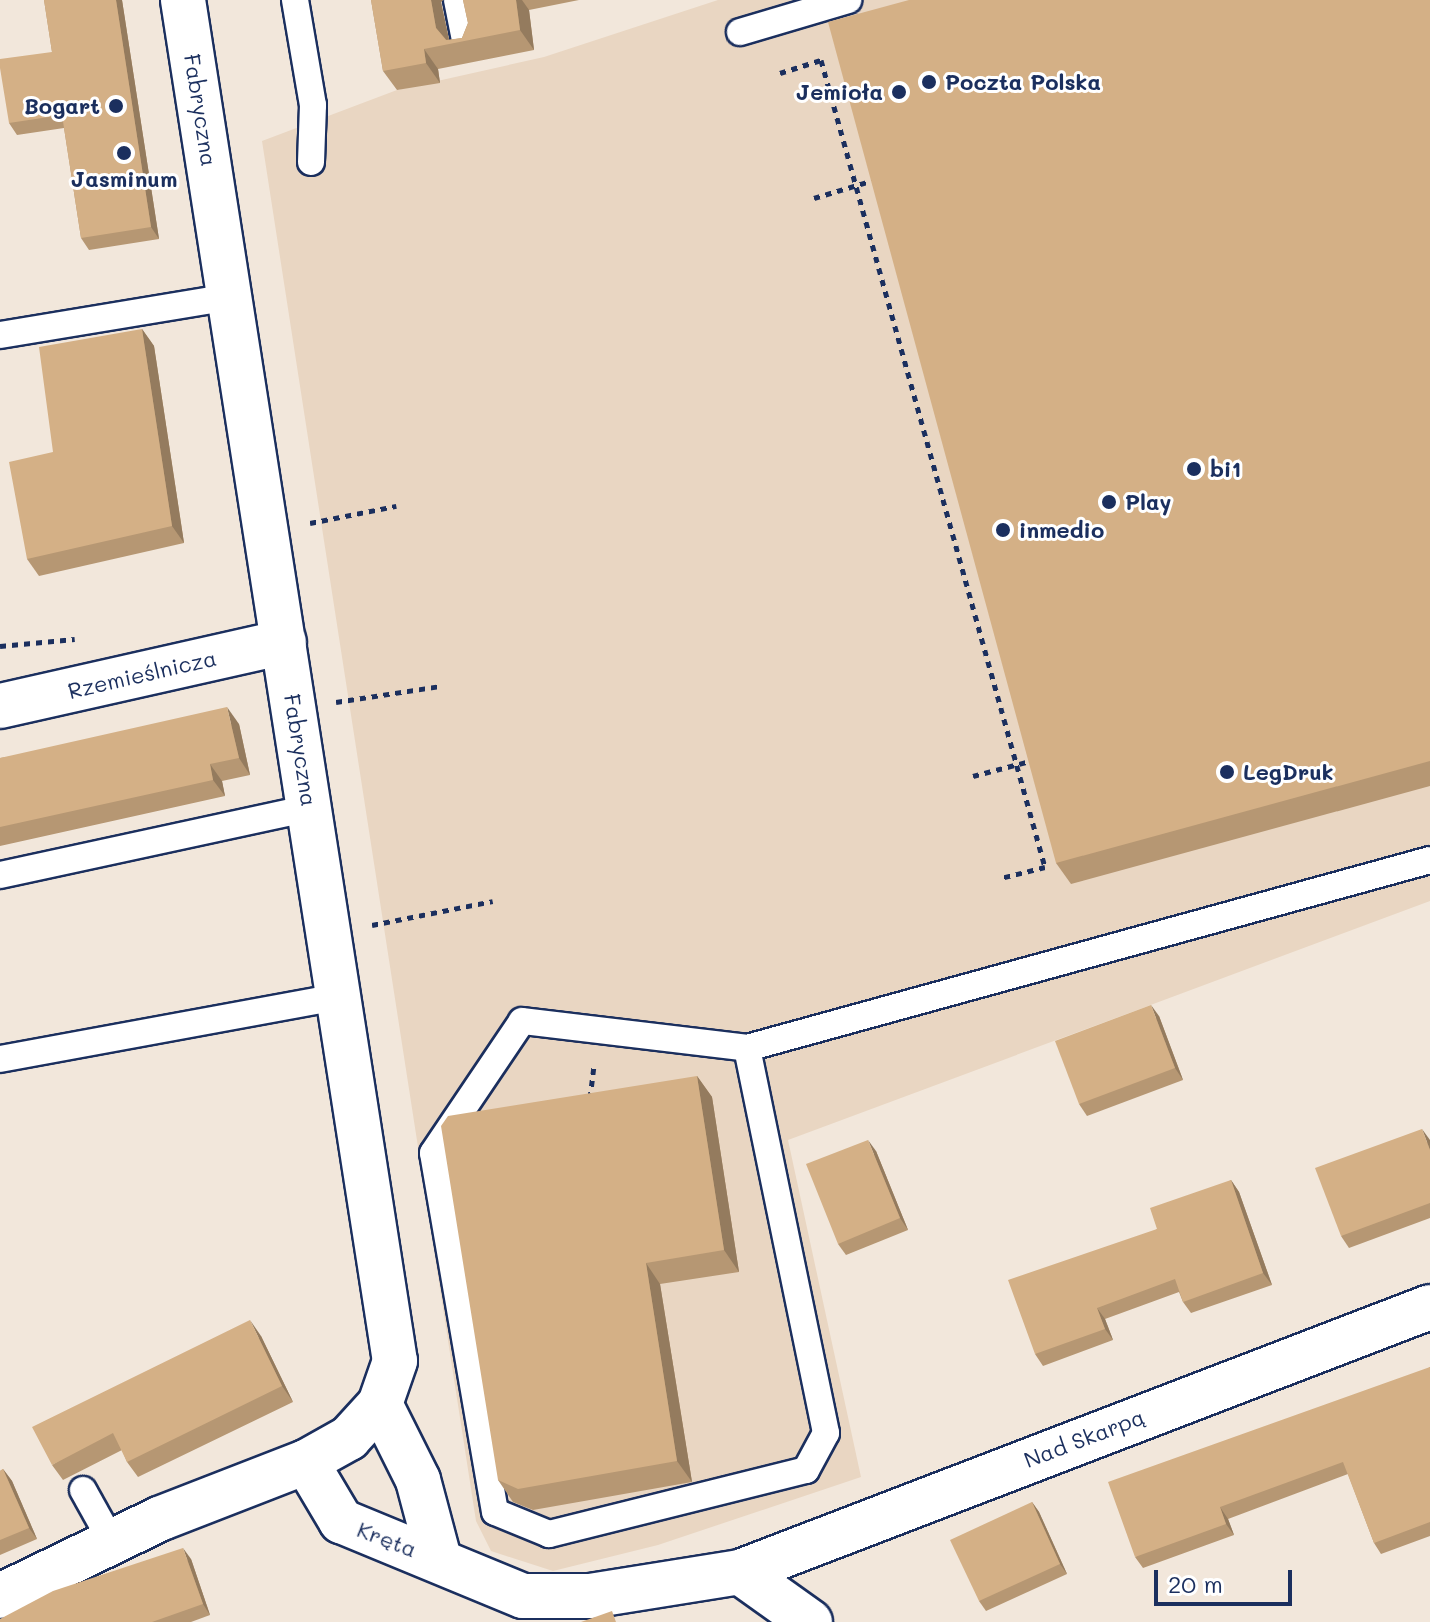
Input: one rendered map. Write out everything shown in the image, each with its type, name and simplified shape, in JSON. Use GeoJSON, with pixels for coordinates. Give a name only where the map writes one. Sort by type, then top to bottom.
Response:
{"type":"FeatureCollection","features":[{"type":"Feature","properties":{"kind":"street","name":"Fabryczna"},"geometry":{"type":"LineString","coordinates":[[183,0],[342,996],[395,1361],[380,1404],[349,1438],[306,1462]]}},
{"type":"Feature","properties":{"kind":"street","name":"Rzemieślnicza"},"geometry":{"type":"LineString","coordinates":[[0,706],[284,642]]}},
{"type":"Feature","properties":{"kind":"street","name":"Nad Skarpą"},"geometry":{"type":"LineString","coordinates":[[740,1572],[1430,1307]]}},
{"type":"Feature","properties":{"kind":"street"},"geometry":{"type":"LineString","coordinates":[[380,1404],[418,1480],[439,1559]]}},
{"type":"Feature","properties":{"kind":"street"},"geometry":{"type":"LineString","coordinates":[[0,1596],[112,1542],[306,1462]]}},
{"type":"Feature","properties":{"kind":"street","name":"Kręta"},"geometry":{"type":"LineString","coordinates":[[306,1462],[341,1521],[523,1596],[590,1596],[740,1572]]}},
{"type":"Feature","properties":{"kind":"street"},"geometry":{"type":"LineString","coordinates":[[740,1572],[810,1622]]}},
{"type":"Feature","properties":{"kind":"lane"},"geometry":{"type":"LineString","coordinates":[[295,0],[313,105],[311,162]]}},
{"type":"Feature","properties":{"kind":"lane"},"geometry":{"type":"LineString","coordinates":[[457,0],[466,45]]}},
{"type":"Feature","properties":{"kind":"lane"},"geometry":{"type":"LineString","coordinates":[[740,32],[848,0]]}},
{"type":"Feature","properties":{"kind":"lane"},"geometry":{"type":"LineString","coordinates":[[0,335],[230,297]]}},
{"type":"Feature","properties":{"kind":"lane"},"geometry":{"type":"LineString","coordinates":[[0,875],[310,808]]}},
{"type":"Feature","properties":{"kind":"lane"},"geometry":{"type":"LineString","coordinates":[[747,1048],[826,1433],[806,1470],[549,1534],[495,1512],[433,1153],[522,1021],[747,1048],[1430,860]]}},
{"type":"Feature","properties":{"kind":"lane"},"geometry":{"type":"LineString","coordinates":[[0,1059],[342,996]]}},
{"type":"Feature","properties":{"kind":"lane"},"geometry":{"type":"LineString","coordinates":[[83,1490],[112,1542]]}},
{"type":"Feature","properties":{"kind":"path"},"geometry":{"type":"LineString","coordinates":[[780,73],[821,60],[1045,867],[1001,878]]}},
{"type":"Feature","properties":{"kind":"path"},"geometry":{"type":"LineString","coordinates":[[814,198],[879,178]]}},
{"type":"Feature","properties":{"kind":"path"},"geometry":{"type":"LineString","coordinates":[[309,523],[396,506]]}},
{"type":"Feature","properties":{"kind":"path"},"geometry":{"type":"LineString","coordinates":[[0,646],[93,638]]}},
{"type":"Feature","properties":{"kind":"path"},"geometry":{"type":"LineString","coordinates":[[335,702],[440,686]]}},
{"type":"Feature","properties":{"kind":"path"},"geometry":{"type":"LineString","coordinates":[[973,776],[1037,760]]}},
{"type":"Feature","properties":{"kind":"path"},"geometry":{"type":"LineString","coordinates":[[331,934],[493,901]]}},
{"type":"Feature","properties":{"kind":"shaded area"},"geometry":{"type":"Polygon","coordinates":[[[718,0],[1430,0],[1430,901],[788,1140],[861,1477],[658,1545],[553,1571],[491,1551],[476,1521],[262,141],[397,90],[544,57],[718,0]]]}},
{"type":"Feature","properties":{"kind":"building"},"geometry":{"type":"Polygon","coordinates":[[[44,0],[116,0],[151,227],[81,238],[62,115],[9,123],[0,59],[52,52],[44,0]]]}},
{"type":"Feature","properties":{"kind":"building"},"geometry":{"type":"Polygon","coordinates":[[[371,0],[431,0],[436,28],[446,40],[462,38],[468,23],[463,0],[516,0],[520,30],[424,49],[426,63],[383,71],[371,0]]]}},
{"type":"Feature","properties":{"kind":"building","name":"bi1"},"geometry":{"type":"Polygon","coordinates":[[[909,0],[1430,0],[1430,761],[1056,863],[828,22],[909,0]]]}},
{"type":"Feature","properties":{"kind":"building"},"geometry":{"type":"Polygon","coordinates":[[[142,329],[172,526],[27,559],[9,462],[53,452],[39,347],[142,329]]]}},
{"type":"Feature","properties":{"kind":"building"},"geometry":{"type":"Polygon","coordinates":[[[227,707],[239,758],[210,764],[213,780],[0,827],[0,758],[227,707]]]}},
{"type":"Feature","properties":{"kind":"building"},"geometry":{"type":"Polygon","coordinates":[[[1151,1005],[1175,1068],[1079,1104],[1055,1041],[1151,1005]]]}},
{"type":"Feature","properties":{"kind":"building"},"geometry":{"type":"Polygon","coordinates":[[[697,1076],[724,1250],[646,1263],[677,1461],[518,1489],[498,1480],[441,1126],[448,1116],[697,1076]]]}},
{"type":"Feature","properties":{"kind":"building"},"geometry":{"type":"Polygon","coordinates":[[[1422,1129],[1430,1150],[1430,1203],[1341,1236],[1315,1168],[1422,1129]]]}},
{"type":"Feature","properties":{"kind":"building"},"geometry":{"type":"Polygon","coordinates":[[[868,1140],[900,1218],[838,1244],[806,1164],[868,1140]]]}},
{"type":"Feature","properties":{"kind":"building"},"geometry":{"type":"Polygon","coordinates":[[[1231,1180],[1263,1273],[1183,1302],[1175,1279],[1097,1308],[1105,1329],[1035,1354],[1008,1280],[1157,1229],[1150,1208],[1231,1180]]]}},
{"type":"Feature","properties":{"kind":"building"},"geometry":{"type":"Polygon","coordinates":[[[250,1320],[282,1386],[127,1462],[113,1433],[52,1465],[32,1427],[250,1320]]]}},
{"type":"Feature","properties":{"kind":"building"},"geometry":{"type":"Polygon","coordinates":[[[1430,1367],[1430,1522],[1374,1543],[1343,1462],[1220,1507],[1226,1524],[1135,1557],[1108,1482],[1430,1367]]]}},
{"type":"Feature","properties":{"kind":"building"},"geometry":{"type":"Polygon","coordinates":[[[3,1469],[29,1528],[0,1540],[0,1471],[3,1469]]]}},
{"type":"Feature","properties":{"kind":"building"},"geometry":{"type":"Polygon","coordinates":[[[1032,1502],[1060,1564],[979,1601],[950,1540],[1032,1502]]]}},
{"type":"Feature","properties":{"kind":"building"},"geometry":{"type":"Polygon","coordinates":[[[183,1548],[203,1604],[152,1622],[0,1622],[0,1619],[53,1591],[183,1548]]]}},
{"type":"Feature","properties":{"kind":"building"},"geometry":{"type":"Polygon","coordinates":[[[612,1611],[616,1622],[581,1622],[612,1611]]]}},
{"type":"Feature","properties":{"kind":"place","name":"Poczta Polska"},"geometry":{"type":"Point","coordinates":[929,82]}},
{"type":"Feature","properties":{"kind":"place","name":"Jemioła"},"geometry":{"type":"Point","coordinates":[899,92]}},
{"type":"Feature","properties":{"kind":"place","name":"Bogart"},"geometry":{"type":"Point","coordinates":[116,106]}},
{"type":"Feature","properties":{"kind":"place","name":"Jasminum"},"geometry":{"type":"Point","coordinates":[124,153]}},
{"type":"Feature","properties":{"kind":"place","name":"bi1"},"geometry":{"type":"Point","coordinates":[1194,469]}},
{"type":"Feature","properties":{"kind":"place","name":"Play"},"geometry":{"type":"Point","coordinates":[1109,502]}},
{"type":"Feature","properties":{"kind":"place","name":"inmedio"},"geometry":{"type":"Point","coordinates":[1003,530]}},
{"type":"Feature","properties":{"kind":"place","name":"LegDruk"},"geometry":{"type":"Point","coordinates":[1227,772]}}]}
